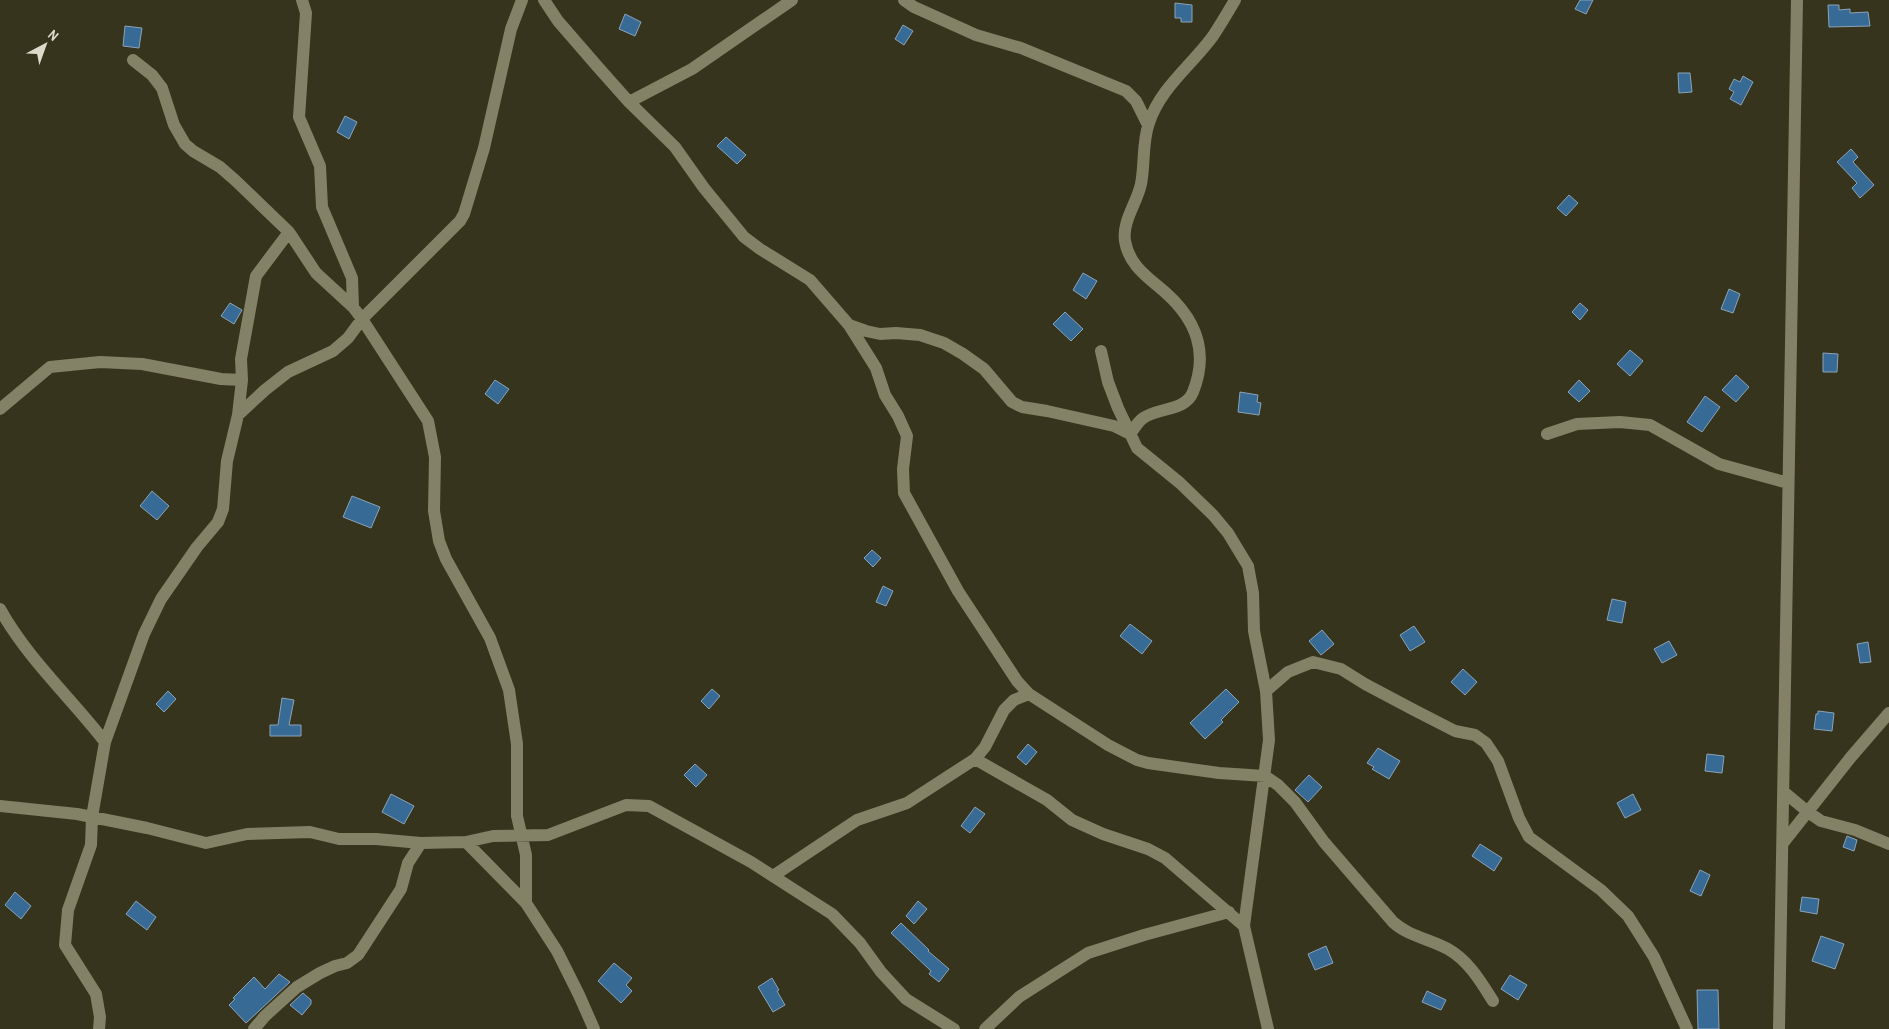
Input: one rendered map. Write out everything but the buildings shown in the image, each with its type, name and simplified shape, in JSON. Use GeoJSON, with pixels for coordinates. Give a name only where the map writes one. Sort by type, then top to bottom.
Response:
{"type":"FeatureCollection","features":[{"type":"Feature","properties":{"kind":"street"},"geometry":{"type":"LineString","coordinates":[[302,0],[306,13],[300,117],[320,166],[322,207],[352,278],[353,307]]}},
{"type":"Feature","properties":{"kind":"street"},"geometry":{"type":"LineString","coordinates":[[238,414],[288,372],[333,351],[348,338],[362,319],[460,221],[464,214],[484,148],[511,29],[522,0]]}},
{"type":"Feature","properties":{"kind":"street"},"geometry":{"type":"LineString","coordinates":[[544,0],[558,21],[629,102],[675,147],[704,188],[744,237],[760,250],[810,280],[849,325],[876,368],[885,396],[898,416],[907,436],[903,470],[904,493],[958,591],[1017,681],[1028,694],[1108,745],[1137,760],[1219,773],[1265,776],[1278,785],[1295,802],[1324,842],[1392,922],[1401,930],[1450,950],[1472,968],[1493,1001]]}},
{"type":"Feature","properties":{"kind":"street"},"geometry":{"type":"LineString","coordinates":[[629,102],[697,66],[792,0]]}},
{"type":"Feature","properties":{"kind":"street"},"geometry":{"type":"LineString","coordinates":[[904,0],[914,7],[976,35],[1021,48],[1126,91],[1136,101],[1148,125]]}},
{"type":"Feature","properties":{"kind":"street"},"geometry":{"type":"LineString","coordinates":[[1130,434],[1143,418],[1188,401],[1193,392],[1197,377],[1200,345],[1194,328],[1184,312],[1134,264],[1128,253],[1125,240],[1126,226],[1141,184],[1148,125],[1156,106],[1166,91],[1213,36],[1235,0]]}},
{"type":"Feature","properties":{"kind":"street"},"geometry":{"type":"LineString","coordinates":[[1779,1029],[1797,0]]}},
{"type":"Feature","properties":{"kind":"street"},"geometry":{"type":"LineString","coordinates":[[133,60],[152,75],[162,88],[174,125],[185,144],[236,180],[289,232],[316,273],[353,307],[428,421],[435,457],[434,511],[439,541],[454,576],[490,638],[509,690],[517,744],[517,816],[526,855],[526,903]]}},
{"type":"Feature","properties":{"kind":"street"},"geometry":{"type":"LineString","coordinates":[[100,1029],[96,994],[65,945],[68,910],[91,845],[92,817],[105,742],[144,634],[161,599],[218,522],[223,509],[227,461],[238,414],[242,380],[240,359],[256,276],[289,232]]}},
{"type":"Feature","properties":{"kind":"street"},"geometry":{"type":"LineString","coordinates":[[849,325],[873,333],[920,335],[944,342],[984,369],[1012,402],[1022,407],[1114,426],[1130,434]]}},
{"type":"Feature","properties":{"kind":"street"},"geometry":{"type":"LineString","coordinates":[[1101,351],[1108,382],[1137,448],[1180,482],[1213,515],[1228,533],[1248,566],[1253,593],[1254,631],[1266,691],[1269,740],[1244,926],[1268,1029]]}},
{"type":"Feature","properties":{"kind":"street"},"geometry":{"type":"LineString","coordinates":[[0,409],[50,367],[100,362],[142,364],[220,379],[242,380]]}},
{"type":"Feature","properties":{"kind":"street"},"geometry":{"type":"LineString","coordinates":[[1548,434],[1578,424],[1620,422],[1650,425],[1719,464],[1788,482]]}},
{"type":"Feature","properties":{"kind":"street"},"geometry":{"type":"LineString","coordinates":[[0,609],[8,624],[105,742]]}},
{"type":"Feature","properties":{"kind":"street"},"geometry":{"type":"LineString","coordinates":[[1266,691],[1288,672],[1313,662],[1342,669],[1414,710],[1455,731],[1475,735],[1486,743],[1498,761],[1519,818],[1530,837],[1601,890],[1628,916],[1654,958],[1688,1029]]}},
{"type":"Feature","properties":{"kind":"street"},"geometry":{"type":"LineString","coordinates":[[772,876],[857,820],[907,803],[975,759],[985,747],[1004,710],[1014,700],[1028,694]]}},
{"type":"Feature","properties":{"kind":"street"},"geometry":{"type":"LineString","coordinates":[[1783,843],[1851,757],[1889,713]]}},
{"type":"Feature","properties":{"kind":"street"},"geometry":{"type":"LineString","coordinates":[[975,759],[1047,800],[1072,820],[1103,834],[1148,849],[1165,858],[1244,926]]}},
{"type":"Feature","properties":{"kind":"street"},"geometry":{"type":"LineString","coordinates":[[1784,792],[1822,821],[1855,830],[1889,844]]}},
{"type":"Feature","properties":{"kind":"street"},"geometry":{"type":"LineString","coordinates":[[0,806],[92,817],[147,828],[206,843],[247,834],[310,832],[339,839],[466,842],[493,836],[548,834],[626,804],[649,806],[751,862],[832,914],[860,943],[881,972],[906,999],[954,1029]]}},
{"type":"Feature","properties":{"kind":"street"},"geometry":{"type":"LineString","coordinates":[[254,1029],[297,988],[320,973],[347,963],[358,956],[402,889],[408,863],[421,842]]}},
{"type":"Feature","properties":{"kind":"street"},"geometry":{"type":"LineString","coordinates":[[466,842],[526,903],[557,951],[580,995],[594,1029]]}},
{"type":"Feature","properties":{"kind":"street"},"geometry":{"type":"LineString","coordinates":[[985,1029],[1019,997],[1088,953],[1144,935],[1229,912]]}}]}
